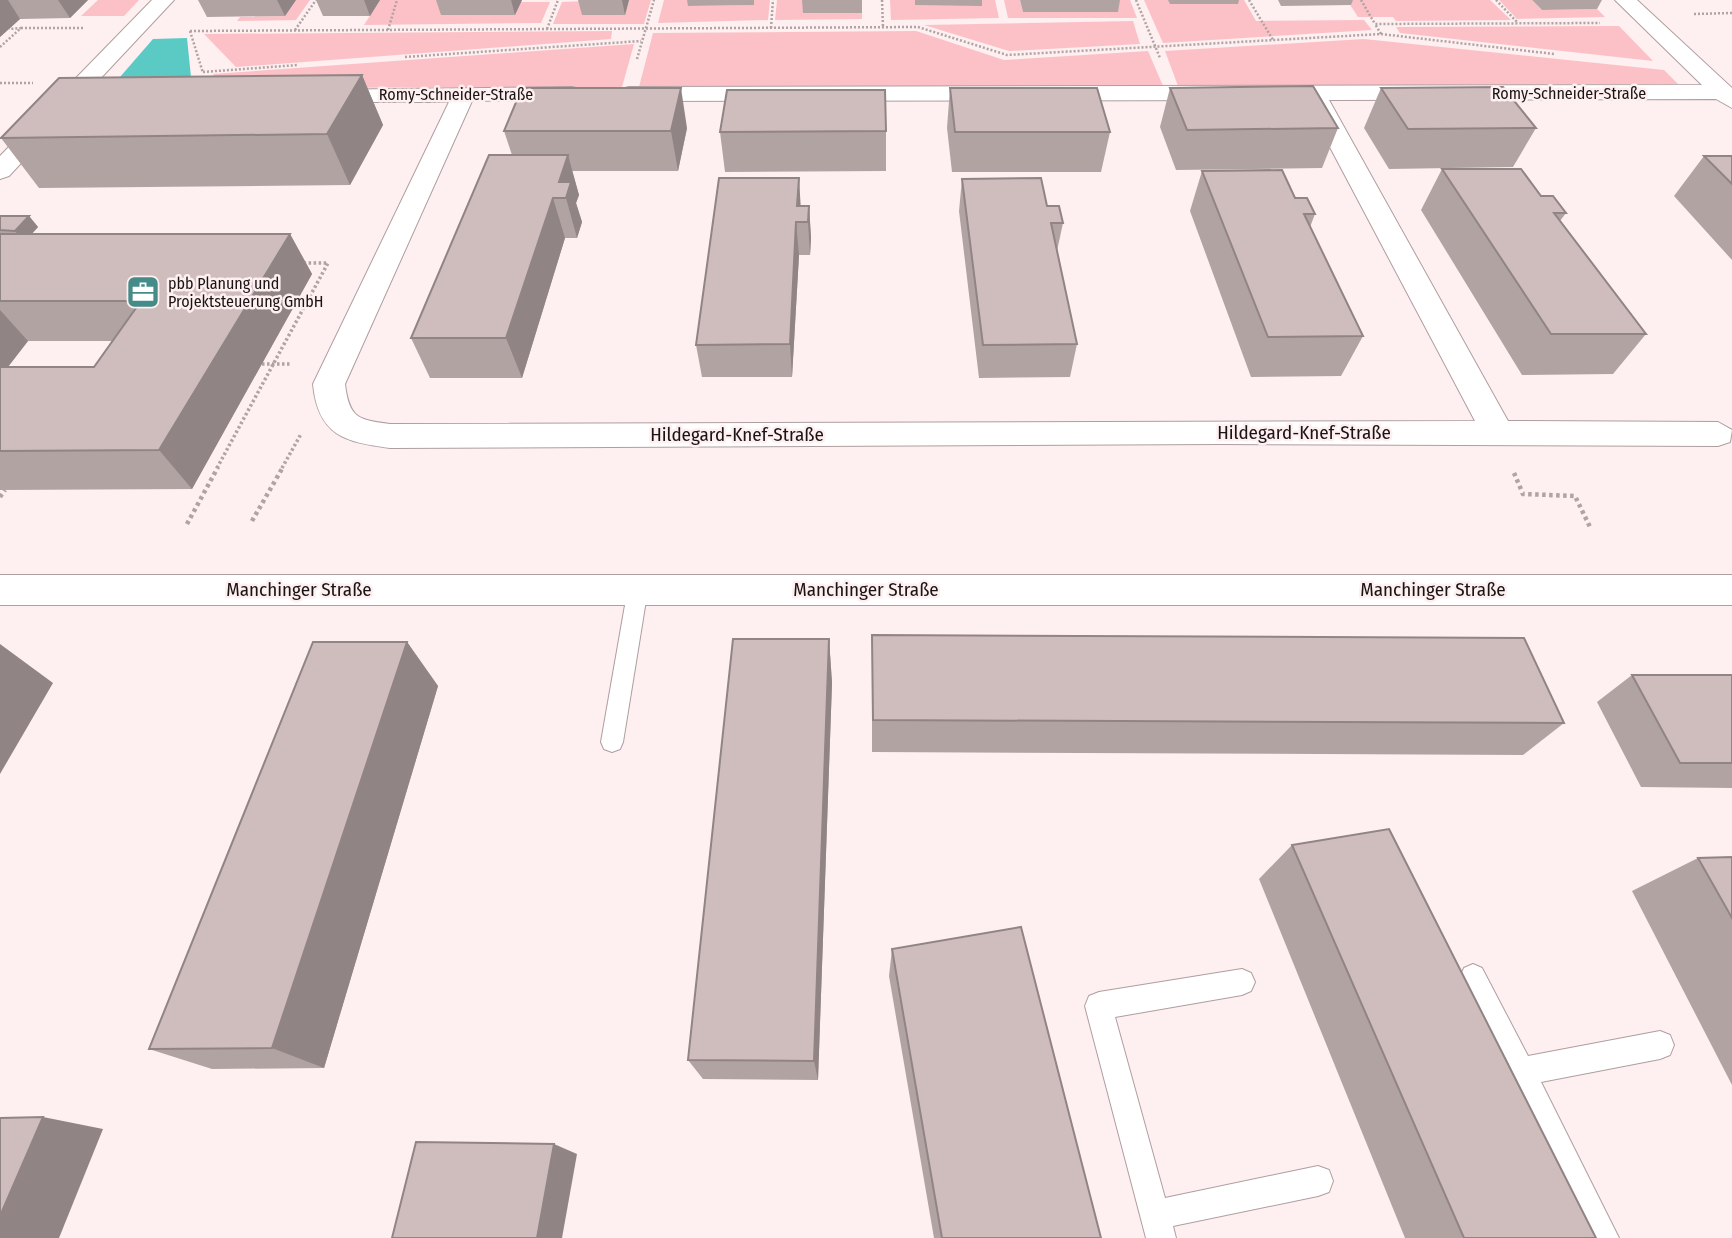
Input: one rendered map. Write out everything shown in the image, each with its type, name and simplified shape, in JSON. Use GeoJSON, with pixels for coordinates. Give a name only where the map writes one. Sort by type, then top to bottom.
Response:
{"type":"FeatureCollection","features":[{"type":"Feature","properties":{"kind":"street"},"geometry":{"type":"LineString","coordinates":[[3,165],[164,0]]}},
{"type":"Feature","properties":{"kind":"street"},"geometry":{"type":"LineString","coordinates":[[1632,7],[1727,97]]}},
{"type":"Feature","properties":{"kind":"street"},"geometry":{"type":"LineString","coordinates":[[329,384],[464,94]]}},
{"type":"Feature","properties":{"kind":"street"},"geometry":{"type":"LineString","coordinates":[[1314,94],[1498,433]]}},
{"type":"Feature","properties":{"kind":"street","name":"Romy-Schneider-Straße"},"geometry":{"type":"LineString","coordinates":[[296,95],[1314,94],[1727,97]]}},
{"type":"Feature","properties":{"kind":"street"},"geometry":{"type":"LineString","coordinates":[[72,96],[100,96]]}},
{"type":"Feature","properties":{"kind":"street","name":"Hildegard-Knef-Straße"},"geometry":{"type":"LineString","coordinates":[[329,384],[330,404],[338,420],[358,432],[390,436],[1718,434]]}},
{"type":"Feature","properties":{"kind":"street","name":"Manchinger Straße"},"geometry":{"type":"LineString","coordinates":[[0,590],[1732,590]]}},
{"type":"Feature","properties":{"kind":"lane"},"geometry":{"type":"LineString","coordinates":[[612,742],[638,588]]}},
{"type":"Feature","properties":{"kind":"lane"},"geometry":{"type":"LineString","coordinates":[[1472,977],[1604,1238]]}},
{"type":"Feature","properties":{"kind":"lane"},"geometry":{"type":"LineString","coordinates":[[1242,982],[1099,1006],[1158,1226],[1318,1181]]}},
{"type":"Feature","properties":{"kind":"lane"},"geometry":{"type":"LineString","coordinates":[[1520,1072],[1660,1045]]}},
{"type":"Feature","properties":{"kind":"path"},"geometry":{"type":"LineString","coordinates":[[295,30],[316,0]]}},
{"type":"Feature","properties":{"kind":"path"},"geometry":{"type":"LineString","coordinates":[[388,30],[397,0]]}},
{"type":"Feature","properties":{"kind":"path"},"geometry":{"type":"LineString","coordinates":[[547,29],[558,0]]}},
{"type":"Feature","properties":{"kind":"path"},"geometry":{"type":"LineString","coordinates":[[629,94],[654,0]]}},
{"type":"Feature","properties":{"kind":"path"},"geometry":{"type":"LineString","coordinates":[[771,28],[773,0]]}},
{"type":"Feature","properties":{"kind":"path"},"geometry":{"type":"LineString","coordinates":[[882,0],[883,27]]}},
{"type":"Feature","properties":{"kind":"path"},"geometry":{"type":"LineString","coordinates":[[1136,0],[1175,94]]}},
{"type":"Feature","properties":{"kind":"path"},"geometry":{"type":"LineString","coordinates":[[1249,0],[1273,40]]}},
{"type":"Feature","properties":{"kind":"path"},"geometry":{"type":"LineString","coordinates":[[190,31],[918,27],[1007,55],[1381,34],[1361,0]]}},
{"type":"Feature","properties":{"kind":"path"},"geometry":{"type":"LineString","coordinates":[[1496,0],[1518,24]]}},
{"type":"Feature","properties":{"kind":"path"},"geometry":{"type":"LineString","coordinates":[[1376,24],[1616,23],[1632,7]]}},
{"type":"Feature","properties":{"kind":"path"},"geometry":{"type":"LineString","coordinates":[[0,47],[22,28],[9,29]]}},
{"type":"Feature","properties":{"kind":"path"},"geometry":{"type":"LineString","coordinates":[[395,58],[641,41]]}},
{"type":"Feature","properties":{"kind":"path"},"geometry":{"type":"LineString","coordinates":[[203,72],[299,65]]}},
{"type":"Feature","properties":{"kind":"path"},"geometry":{"type":"LineString","coordinates":[[187,523],[328,263],[294,263]]}},
{"type":"Feature","properties":{"kind":"path"},"geometry":{"type":"LineString","coordinates":[[252,522],[329,384]]}},
{"type":"Feature","properties":{"kind":"path"},"geometry":{"type":"LineString","coordinates":[[1498,433],[1523,494],[1575,496],[1590,527]]}},
{"type":"Feature","properties":{"kind":"path"},"geometry":{"type":"LineString","coordinates":[[0,497],[5,489]]}},
{"type":"Feature","properties":{"kind":"shaded area"},"geometry":{"type":"Polygon","coordinates":[[[98,0],[139,0],[124,16],[81,16],[98,0]]]}},
{"type":"Feature","properties":{"kind":"shaded area"},"geometry":{"type":"Polygon","coordinates":[[[296,0],[310,0],[296,20],[237,21],[240,17],[285,16],[296,0]]]}},
{"type":"Feature","properties":{"kind":"shaded area"},"geometry":{"type":"Polygon","coordinates":[[[380,0],[450,0],[515,15],[521,2],[550,2],[541,23],[364,25],[380,0]]]}},
{"type":"Feature","properties":{"kind":"shaded area"},"geometry":{"type":"Polygon","coordinates":[[[629,0],[651,0],[644,24],[553,24],[562,2],[587,1],[624,15],[629,0]]]}},
{"type":"Feature","properties":{"kind":"shaded area"},"geometry":{"type":"Polygon","coordinates":[[[664,0],[689,0],[688,6],[753,5],[754,0],[770,0],[768,20],[658,23],[664,0]]]}},
{"type":"Feature","properties":{"kind":"shaded area"},"geometry":{"type":"Polygon","coordinates":[[[777,0],[804,0],[803,13],[862,13],[862,19],[775,20],[777,0]]]}},
{"type":"Feature","properties":{"kind":"shaded area"},"geometry":{"type":"Polygon","coordinates":[[[890,0],[995,0],[999,18],[891,20],[890,0]]]}},
{"type":"Feature","properties":{"kind":"shaded area"},"geometry":{"type":"Polygon","coordinates":[[[1004,0],[1020,0],[1023,12],[1117,12],[1114,0],[1130,0],[1137,18],[1008,18],[1004,0]]]}},
{"type":"Feature","properties":{"kind":"shaded area"},"geometry":{"type":"Polygon","coordinates":[[[1144,0],[1244,0],[1256,21],[1364,20],[1372,30],[1163,43],[1144,0]]]}},
{"type":"Feature","properties":{"kind":"shaded area"},"geometry":{"type":"Polygon","coordinates":[[[1347,0],[1490,0],[1511,20],[1396,21],[1393,17],[1358,17],[1347,0]]]}},
{"type":"Feature","properties":{"kind":"shaded area"},"geometry":{"type":"Polygon","coordinates":[[[1499,0],[1532,0],[1542,10],[1597,9],[1605,17],[1517,19],[1499,0]]]}},
{"type":"Feature","properties":{"kind":"shaded area"},"geometry":{"type":"Polygon","coordinates":[[[1133,21],[1140,44],[1009,51],[924,25],[1133,21]]]}},
{"type":"Feature","properties":{"kind":"shaded area"},"geometry":{"type":"Polygon","coordinates":[[[1619,26],[1653,61],[1400,33],[1396,27],[1619,26]]]}},
{"type":"Feature","properties":{"kind":"shaded area"},"geometry":{"type":"Polygon","coordinates":[[[612,31],[611,39],[236,67],[204,34],[612,31]]]}},
{"type":"Feature","properties":{"kind":"shaded area"},"geometry":{"type":"Polygon","coordinates":[[[916,31],[1004,60],[1148,51],[1163,86],[639,87],[653,33],[916,31]]]}},
{"type":"Feature","properties":{"kind":"shaded area"},"geometry":{"type":"Polygon","coordinates":[[[1364,39],[1664,70],[1678,84],[1178,86],[1165,51],[1364,39]]]}},
{"type":"Feature","properties":{"kind":"shaded area"},"geometry":{"type":"Polygon","coordinates":[[[634,44],[622,87],[218,88],[213,74],[634,44]]]}},
{"type":"Feature","properties":{"kind":"water"},"geometry":{"type":"Polygon","coordinates":[[[187,38],[191,77],[120,77],[153,39],[187,38]]]}},
{"type":"Feature","properties":{"kind":"building"},"geometry":{"type":"Polygon","coordinates":[[[362,75],[327,134],[1,138],[59,78],[362,75]]]}},
{"type":"Feature","properties":{"kind":"building"},"geometry":{"type":"Polygon","coordinates":[[[1313,86],[1338,128],[1187,130],[1170,88],[1313,86]]]}},
{"type":"Feature","properties":{"kind":"building"},"geometry":{"type":"Polygon","coordinates":[[[1503,87],[1536,128],[1408,129],[1381,88],[1503,87]]]}},
{"type":"Feature","properties":{"kind":"building"},"geometry":{"type":"Polygon","coordinates":[[[522,88],[681,88],[671,131],[504,131],[522,88]]]}},
{"type":"Feature","properties":{"kind":"building"},"geometry":{"type":"Polygon","coordinates":[[[950,88],[1097,88],[1110,132],[955,132],[950,88]]]}},
{"type":"Feature","properties":{"kind":"building"},"geometry":{"type":"Polygon","coordinates":[[[727,90],[885,90],[886,131],[720,132],[727,90]]]}},
{"type":"Feature","properties":{"kind":"building"},"geometry":{"type":"Polygon","coordinates":[[[489,155],[568,155],[559,182],[571,182],[566,198],[553,198],[506,338],[411,338],[489,155]]]}},
{"type":"Feature","properties":{"kind":"building"},"geometry":{"type":"Polygon","coordinates":[[[1704,156],[1732,156],[1732,184],[1704,156]]]}},
{"type":"Feature","properties":{"kind":"building"},"geometry":{"type":"Polygon","coordinates":[[[1442,169],[1521,169],[1541,196],[1553,196],[1566,213],[1554,213],[1646,334],[1551,334],[1442,169]]]}},
{"type":"Feature","properties":{"kind":"building"},"geometry":{"type":"Polygon","coordinates":[[[1282,170],[1295,198],[1307,198],[1315,214],[1304,214],[1363,336],[1268,337],[1202,171],[1282,170]]]}},
{"type":"Feature","properties":{"kind":"building"},"geometry":{"type":"Polygon","coordinates":[[[719,178],[799,178],[797,206],[809,206],[808,222],[796,222],[790,344],[696,345],[719,178]]]}},
{"type":"Feature","properties":{"kind":"building"},"geometry":{"type":"Polygon","coordinates":[[[1041,178],[1047,206],[1059,206],[1063,223],[1051,223],[1077,344],[983,345],[962,179],[1041,178]]]}},
{"type":"Feature","properties":{"kind":"building"},"geometry":{"type":"Polygon","coordinates":[[[0,216],[29,216],[15,231],[0,230],[0,216]]]}},
{"type":"Feature","properties":{"kind":"building"},"geometry":{"type":"Polygon","coordinates":[[[0,234],[290,234],[159,450],[0,451],[0,367],[94,367],[141,301],[0,301],[0,234]]]}},
{"type":"Feature","properties":{"kind":"building"},"geometry":{"type":"Polygon","coordinates":[[[872,635],[1524,638],[1564,723],[873,720],[872,635]]]}},
{"type":"Feature","properties":{"kind":"building"},"geometry":{"type":"Polygon","coordinates":[[[733,639],[829,639],[814,1061],[688,1060],[733,639]]]}},
{"type":"Feature","properties":{"kind":"building"},"geometry":{"type":"Polygon","coordinates":[[[313,642],[407,642],[272,1048],[149,1049],[313,642]]]}},
{"type":"Feature","properties":{"kind":"building"},"geometry":{"type":"Polygon","coordinates":[[[1632,675],[1732,675],[1732,763],[1680,763],[1632,675]]]}},
{"type":"Feature","properties":{"kind":"building"},"geometry":{"type":"Polygon","coordinates":[[[1389,829],[1596,1238],[1464,1238],[1292,845],[1389,829]]]}},
{"type":"Feature","properties":{"kind":"building"},"geometry":{"type":"Polygon","coordinates":[[[1732,857],[1732,918],[1698,858],[1732,857]]]}},
{"type":"Feature","properties":{"kind":"building"},"geometry":{"type":"Polygon","coordinates":[[[1021,927],[1101,1238],[942,1238],[892,949],[1021,927]]]}},
{"type":"Feature","properties":{"kind":"building"},"geometry":{"type":"Polygon","coordinates":[[[43,1117],[0,1216],[0,1118],[43,1117]]]}},
{"type":"Feature","properties":{"kind":"building"},"geometry":{"type":"Polygon","coordinates":[[[416,1142],[554,1144],[537,1238],[392,1238],[416,1142]]]}},
{"type":"Feature","properties":{"kind":"place","name":"pbb Planung und Projektsteuerung GmbH"},"geometry":{"type":"Point","coordinates":[143,292]}}]}
